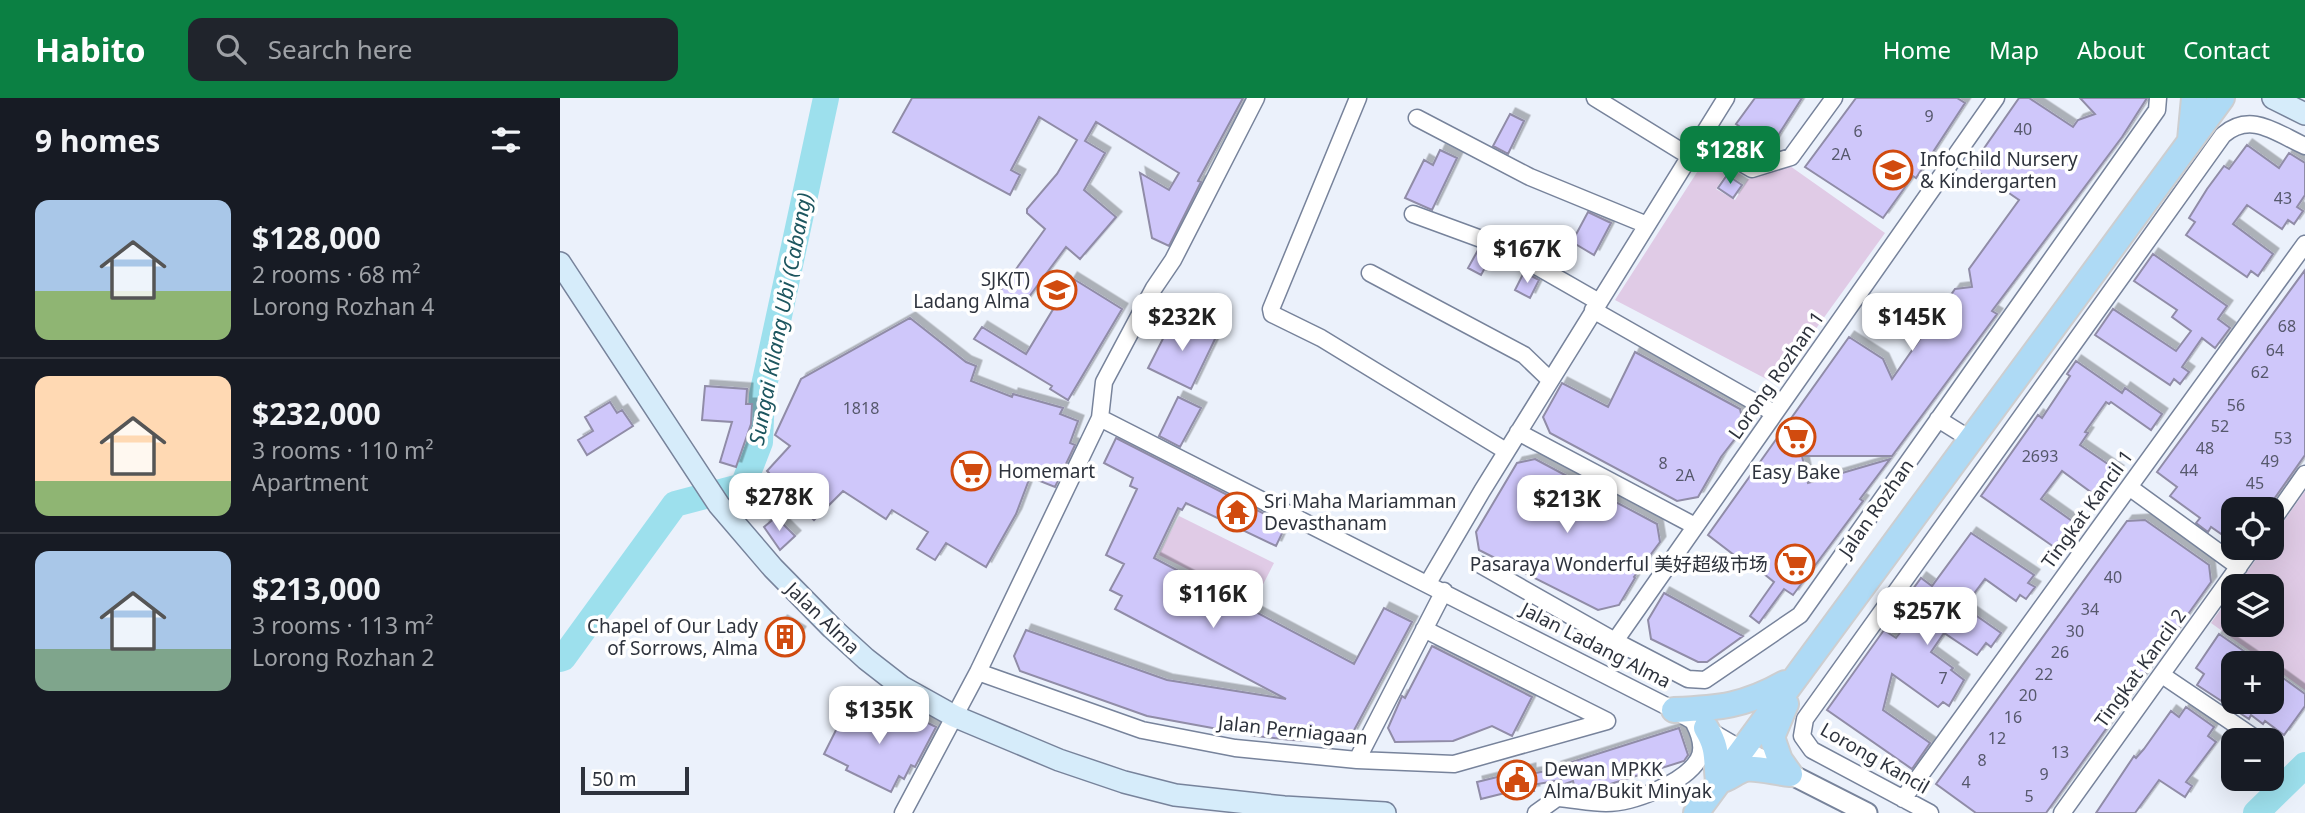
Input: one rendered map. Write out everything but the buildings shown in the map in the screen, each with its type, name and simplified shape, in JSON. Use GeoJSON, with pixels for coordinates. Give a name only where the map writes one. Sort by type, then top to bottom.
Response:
{"type":"FeatureCollection","features":[{"type":"Feature","properties":{"kind":"main road"},"geometry":{"type":"LineString","coordinates":[[2190,141],[2194,98]]}},
{"type":"Feature","properties":{"kind":"main road","name":"Jalan Rozhan"},"geometry":{"type":"LineString","coordinates":[[1707,798],[2222,98]]}},
{"type":"Feature","properties":{"kind":"main road"},"geometry":{"type":"LineString","coordinates":[[2273,98],[2305,114]]}},
{"type":"Feature","properties":{"kind":"main road","name":"Jalan Alma"},"geometry":{"type":"LineString","coordinates":[[560,263],[719,505],[773,568],[866,659],[902,687],[954,716],[1059,760],[1124,782],[1175,795],[1284,807],[1385,813]]}},
{"type":"Feature","properties":{"kind":"main road"},"geometry":{"type":"LineString","coordinates":[[1707,798],[1716,767],[1717,752],[1691,720],[1712,708],[1762,696],[1792,679]]}},
{"type":"Feature","properties":{"kind":"main road"},"geometry":{"type":"LineString","coordinates":[[1790,774],[1780,760],[1772,737],[1783,713],[1792,679]]}},
{"type":"Feature","properties":{"kind":"main road"},"geometry":{"type":"LineString","coordinates":[[1678,813],[1707,798],[1740,770],[1754,767],[1766,772],[1790,774]]}},
{"type":"Feature","properties":{"kind":"street"},"geometry":{"type":"LineString","coordinates":[[904,813],[978,672],[1100,418],[1104,382],[1154,288],[1173,260],[1256,98]]}},
{"type":"Feature","properties":{"kind":"street"},"geometry":{"type":"LineString","coordinates":[[1357,98],[1271,309],[1272,314],[1321,338],[1506,451]]}},
{"type":"Feature","properties":{"kind":"street"},"geometry":{"type":"LineString","coordinates":[[1595,98],[1689,156]]}},
{"type":"Feature","properties":{"kind":"street"},"geometry":{"type":"LineString","coordinates":[[1428,583],[1506,451],[1726,98]]}},
{"type":"Feature","properties":{"kind":"street"},"geometry":{"type":"LineString","coordinates":[[1700,139],[1752,169],[1791,157],[1834,98]]}},
{"type":"Feature","properties":{"kind":"street","name":"Lorong Rozhan 1"},"geometry":{"type":"LineString","coordinates":[[1615,640],[1996,98]]}},
{"type":"Feature","properties":{"kind":"street","name":"Jalan Rozhan"},"geometry":{"type":"LineString","coordinates":[[1481,565],[1688,679],[1705,680],[1760,643],[1800,615],[2157,110],[2158,98]]}},
{"type":"Feature","properties":{"kind":"street"},"geometry":{"type":"LineString","coordinates":[[2296,98],[2305,114]]}},
{"type":"Feature","properties":{"kind":"street"},"geometry":{"type":"LineString","coordinates":[[1417,118],[1531,177],[1647,225]]}},
{"type":"Feature","properties":{"kind":"street"},"geometry":{"type":"LineString","coordinates":[[1938,419],[1999,447],[2223,135],[2234,125],[2259,125],[2305,146]]}},
{"type":"Feature","properties":{"kind":"street"},"geometry":{"type":"LineString","coordinates":[[1413,214],[1503,247],[1774,413]]}},
{"type":"Feature","properties":{"kind":"street","name":"Tingkat Kancil 1"},"geometry":{"type":"LineString","coordinates":[[1903,799],[2305,244]]}},
{"type":"Feature","properties":{"kind":"street"},"geometry":{"type":"LineString","coordinates":[[1370,273],[1524,355],[1550,380]]}},
{"type":"Feature","properties":{"kind":"street","name":"Jalan Ladang Alma"},"geometry":{"type":"LineString","coordinates":[[1100,418],[1444,591],[1691,720],[1741,749]]}},
{"type":"Feature","properties":{"kind":"street"},"geometry":{"type":"LineString","coordinates":[[1518,432],[1695,526]]}},
{"type":"Feature","properties":{"kind":"street","name":"Lorong Kancil"},"geometry":{"type":"LineString","coordinates":[[1930,813],[1812,750],[1802,736],[1805,719],[1999,447]]}},
{"type":"Feature","properties":{"kind":"street"},"geometry":{"type":"LineString","coordinates":[[2284,504],[2305,474]]}},
{"type":"Feature","properties":{"kind":"street"},"geometry":{"type":"LineString","coordinates":[[2129,487],[2239,567]]}},
{"type":"Feature","properties":{"kind":"street","name":"Tingkat Kancil 2"},"geometry":{"type":"LineString","coordinates":[[2062,813],[2244,560]]}},
{"type":"Feature","properties":{"kind":"street"},"geometry":{"type":"LineString","coordinates":[[1357,760],[1444,591]]}},
{"type":"Feature","properties":{"kind":"street","name":"Jalan Perniagaan"},"geometry":{"type":"LineString","coordinates":[[978,672],[1142,730],[1235,748],[1357,760],[1454,764],[1607,721],[1424,629]]}},
{"type":"Feature","properties":{"kind":"street"},"geometry":{"type":"LineString","coordinates":[[2162,675],[2240,728]]}},
{"type":"Feature","properties":{"kind":"street"},"geometry":{"type":"LineString","coordinates":[[1536,813],[1557,798],[1607,803],[1638,799],[1664,787],[1698,760],[1701,749],[1698,732],[1691,720]]}},
{"type":"Feature","properties":{"kind":"street"},"geometry":{"type":"LineString","coordinates":[[1741,749],[1867,813]]}},
{"type":"Feature","properties":{"kind":"shaded area"},"geometry":{"type":"Polygon","coordinates":[[[1718,161],[1730,167],[1716,189],[1735,200],[1748,179],[1790,166],[1885,233],[1776,384],[1615,300],[1701,166],[1718,161]]]}},
{"type":"Feature","properties":{"kind":"shaded area"},"geometry":{"type":"Polygon","coordinates":[[[2305,491],[2305,690],[2284,675],[2284,651],[2250,651],[2231,637],[2284,637],[2284,574],[2246,574],[2255,560],[2284,560],[2284,521],[2305,491]]]}},
{"type":"Feature","properties":{"kind":"shaded area"},"geometry":{"type":"Polygon","coordinates":[[[1179,516],[1274,563],[1254,602],[1159,555],[1179,516]]]}},
{"type":"Feature","properties":{"kind":"shaded area"},"geometry":{"type":"Polygon","coordinates":[[[2221,609],[2221,630],[2211,623],[2221,609]]]}},
{"type":"Feature","properties":{"kind":"waterway","name":"Sungai Kilang Ubi (Cabang)"},"geometry":{"type":"LineString","coordinates":[[560,659],[675,504],[743,486],[760,442],[762,395],[826,98]]}},
{"type":"Feature","properties":{"kind":"waterway"},"geometry":{"type":"LineString","coordinates":[[2256,813],[2305,765]]}},
{"type":"Feature","properties":{"kind":"place","name":"InfoChild Nursery & Kindergarten"},"geometry":{"type":"Point","coordinates":[1893,170]}},
{"type":"Feature","properties":{"kind":"place","name":"SJK(T) Ladang Alma"},"geometry":{"type":"Point","coordinates":[1057,290]}},
{"type":"Feature","properties":{"kind":"place","name":"Easy Bake"},"geometry":{"type":"Point","coordinates":[1796,437]}},
{"type":"Feature","properties":{"kind":"place","name":"Homemart"},"geometry":{"type":"Point","coordinates":[971,471]}},
{"type":"Feature","properties":{"kind":"place","name":"Sri Maha Mariamman Devasthanam"},"geometry":{"type":"Point","coordinates":[1237,512]}},
{"type":"Feature","properties":{"kind":"place","name":"Pasaraya Wonderful 美好超级市场"},"geometry":{"type":"Point","coordinates":[1795,564]}},
{"type":"Feature","properties":{"kind":"place","name":"Chapel of Our Lady of Sorrows, Alma"},"geometry":{"type":"Point","coordinates":[785,637]}},
{"type":"Feature","properties":{"kind":"place","name":"Dewan MPKK Alma/Bukit Minyak"},"geometry":{"type":"Point","coordinates":[1517,780]}}]}
